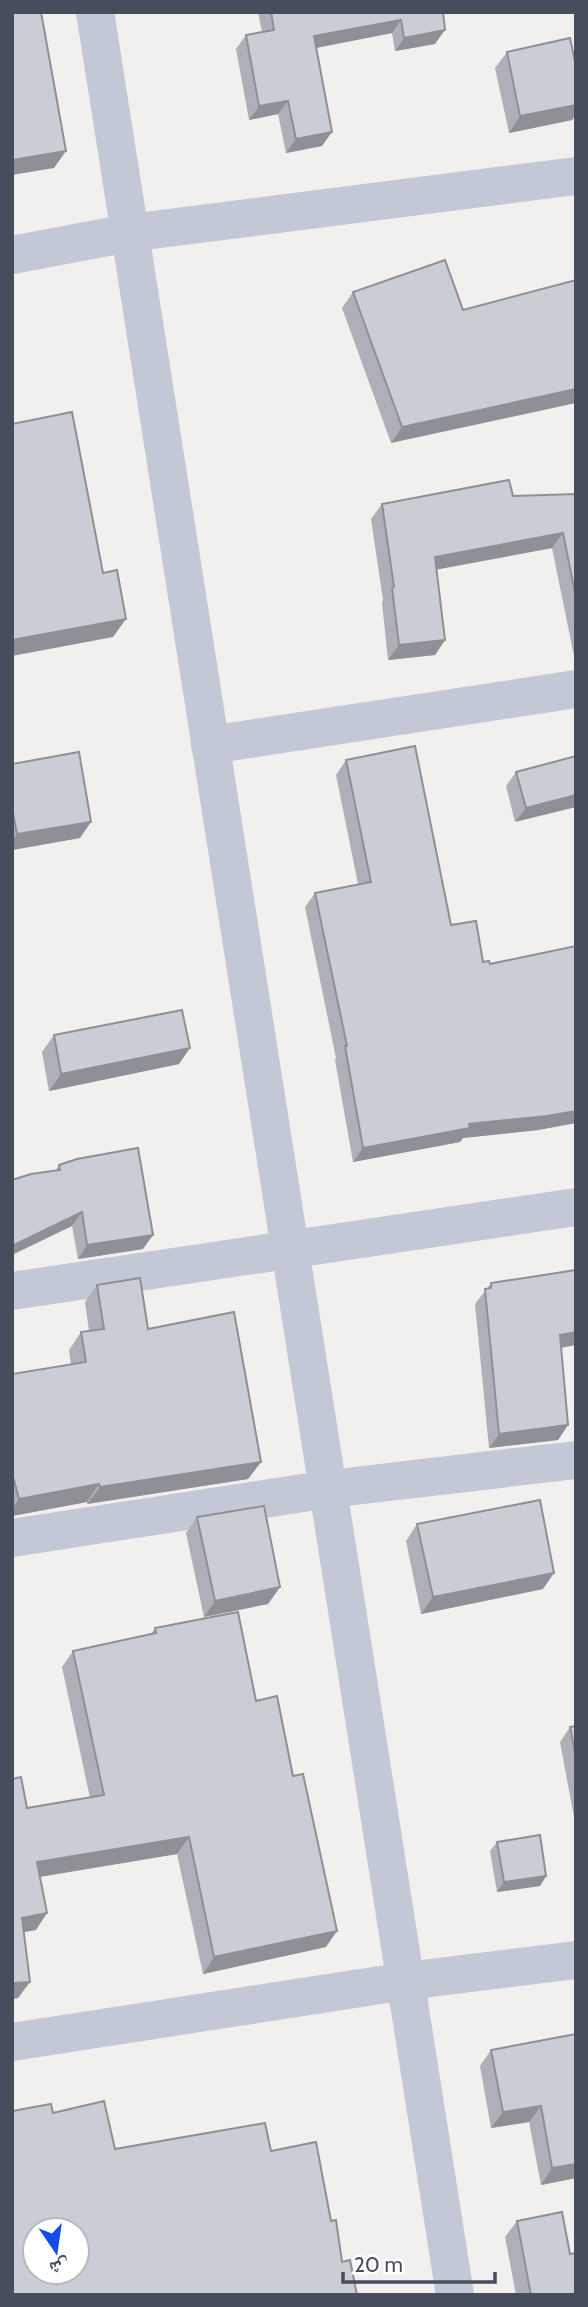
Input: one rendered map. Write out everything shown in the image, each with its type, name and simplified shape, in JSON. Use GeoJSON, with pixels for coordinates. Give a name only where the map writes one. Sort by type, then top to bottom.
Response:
{"type":"FeatureCollection","features":[{"type":"Feature","properties":{"kind":"street"},"geometry":{"type":"LineString","coordinates":[[95,12],[455,2295]]}},
{"type":"Feature","properties":{"kind":"street"},"geometry":{"type":"LineString","coordinates":[[12,255],[129,233],[576,176]]}},
{"type":"Feature","properties":{"kind":"street"},"geometry":{"type":"LineString","coordinates":[[210,746],[576,689]]}},
{"type":"Feature","properties":{"kind":"street"},"geometry":{"type":"LineString","coordinates":[[12,1291],[576,1207]]}},
{"type":"Feature","properties":{"kind":"street"},"geometry":{"type":"LineString","coordinates":[[12,1538],[329,1489],[576,1460]]}},
{"type":"Feature","properties":{"kind":"street"},"geometry":{"type":"LineString","coordinates":[[12,2042],[406,1981],[576,1960]]}},
{"type":"Feature","properties":{"kind":"building"},"geometry":{"type":"Polygon","coordinates":[[[12,12],[41,12],[66,151],[12,160],[12,12]]]}},
{"type":"Feature","properties":{"kind":"building"},"geometry":{"type":"Polygon","coordinates":[[[271,12],[443,12],[445,30],[404,38],[401,20],[314,36],[332,132],[296,139],[288,101],[259,106],[246,35],[274,30],[271,12]]]}},
{"type":"Feature","properties":{"kind":"building"},"geometry":{"type":"Polygon","coordinates":[[[570,38],[576,66],[576,105],[520,116],[507,52],[570,38]]]}},
{"type":"Feature","properties":{"kind":"building"},"geometry":{"type":"Polygon","coordinates":[[[445,260],[463,310],[576,280],[576,389],[402,427],[353,292],[445,260]]]}},
{"type":"Feature","properties":{"kind":"building"},"geometry":{"type":"Polygon","coordinates":[[[72,412],[103,573],[117,570],[126,619],[12,640],[12,424],[72,412]]]}},
{"type":"Feature","properties":{"kind":"building"},"geometry":{"type":"Polygon","coordinates":[[[509,480],[513,496],[576,494],[576,598],[563,533],[435,557],[445,640],[399,645],[382,504],[509,480]]]}},
{"type":"Feature","properties":{"kind":"building"},"geometry":{"type":"Polygon","coordinates":[[[415,746],[451,925],[476,921],[483,962],[489,961],[490,964],[576,946],[576,1111],[469,1124],[470,1128],[363,1148],[347,1046],[315,893],[371,882],[346,760],[415,746]]]}},
{"type":"Feature","properties":{"kind":"building"},"geometry":{"type":"Polygon","coordinates":[[[79,752],[91,822],[17,834],[12,808],[12,764],[79,752]]]}},
{"type":"Feature","properties":{"kind":"building"},"geometry":{"type":"Polygon","coordinates":[[[576,756],[576,795],[526,808],[516,772],[576,756]]]}},
{"type":"Feature","properties":{"kind":"building"},"geometry":{"type":"Polygon","coordinates":[[[182,1010],[190,1048],[61,1074],[54,1035],[182,1010]]]}},
{"type":"Feature","properties":{"kind":"building"},"geometry":{"type":"Polygon","coordinates":[[[138,1148],[153,1235],[87,1245],[82,1212],[12,1246],[12,1180],[60,1170],[59,1165],[77,1159],[138,1148]]]}},
{"type":"Feature","properties":{"kind":"building"},"geometry":{"type":"Polygon","coordinates":[[[576,1270],[576,1332],[560,1335],[568,1425],[499,1434],[485,1289],[491,1288],[491,1283],[576,1270]]]}},
{"type":"Feature","properties":{"kind":"building"},"geometry":{"type":"Polygon","coordinates":[[[140,1278],[148,1329],[234,1312],[261,1462],[100,1487],[99,1484],[19,1499],[12,1473],[12,1374],[86,1362],[81,1332],[104,1329],[97,1285],[140,1278]]]}},
{"type":"Feature","properties":{"kind":"building"},"geometry":{"type":"Polygon","coordinates":[[[540,1500],[554,1573],[433,1597],[417,1524],[540,1500]]]}},
{"type":"Feature","properties":{"kind":"building"},"geometry":{"type":"Polygon","coordinates":[[[264,1506],[280,1587],[215,1601],[197,1517],[264,1506]]]}},
{"type":"Feature","properties":{"kind":"building"},"geometry":{"type":"Polygon","coordinates":[[[238,1612],[256,1701],[277,1696],[293,1776],[303,1774],[337,1931],[214,1957],[189,1837],[37,1862],[47,1913],[22,1918],[30,1982],[12,1983],[12,1779],[21,1777],[27,1808],[104,1795],[73,1651],[156,1633],[155,1628],[238,1612]]]}},
{"type":"Feature","properties":{"kind":"building"},"geometry":{"type":"Polygon","coordinates":[[[576,1726],[576,1756],[570,1727],[576,1726]]]}},
{"type":"Feature","properties":{"kind":"building"},"geometry":{"type":"Polygon","coordinates":[[[540,1835],[546,1876],[504,1882],[497,1842],[540,1835]]]}},
{"type":"Feature","properties":{"kind":"building"},"geometry":{"type":"Polygon","coordinates":[[[576,2034],[576,2164],[552,2168],[541,2106],[503,2112],[491,2050],[576,2034]]]}},
{"type":"Feature","properties":{"kind":"building"},"geometry":{"type":"Polygon","coordinates":[[[104,2101],[115,2149],[265,2123],[271,2151],[316,2142],[331,2221],[336,2220],[342,2262],[350,2260],[357,2295],[12,2295],[12,2111],[51,2104],[53,2113],[104,2101]]]}},
{"type":"Feature","properties":{"kind":"building"},"geometry":{"type":"Polygon","coordinates":[[[562,2212],[570,2254],[576,2253],[576,2295],[531,2295],[517,2221],[562,2212]]]}}]}
